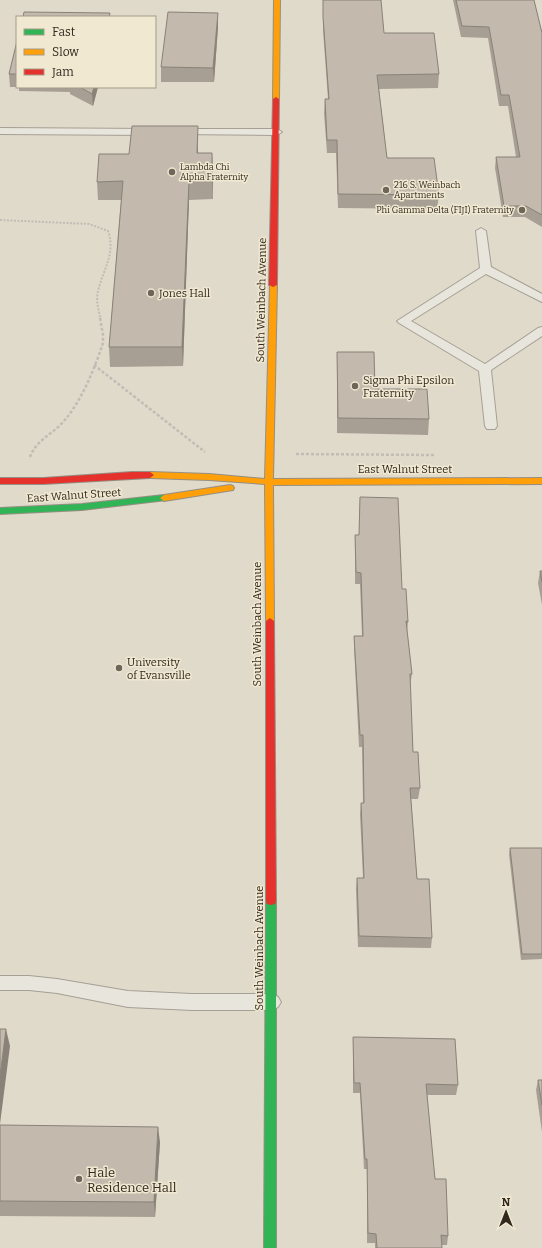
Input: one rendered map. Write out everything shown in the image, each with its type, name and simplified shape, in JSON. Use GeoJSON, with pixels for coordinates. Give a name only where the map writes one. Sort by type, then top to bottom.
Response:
{"type":"FeatureCollection","features":[{"type":"Feature","properties":{"kind":"street","name":"South Weinbach Avenue"},"geometry":{"type":"LineString","coordinates":[[270,1248],[272,1002],[269,454],[277,132],[277,0]]}},
{"type":"Feature","properties":{"kind":"street","name":"East Walnut Street"},"geometry":{"type":"LineString","coordinates":[[0,481],[43,481],[132,475],[209,477],[269,482],[542,481]]}},
{"type":"Feature","properties":{"kind":"street","name":"East Walnut Street"},"geometry":{"type":"LineString","coordinates":[[0,511],[43,510],[138,502],[269,482]]}},
{"type":"Feature","properties":{"kind":"lane"},"geometry":{"type":"LineString","coordinates":[[0,132],[277,132]]}},
{"type":"Feature","properties":{"kind":"lane"},"geometry":{"type":"LineString","coordinates":[[481,231],[486,269]]}},
{"type":"Feature","properties":{"kind":"lane"},"geometry":{"type":"LineString","coordinates":[[486,269],[542,299]]}},
{"type":"Feature","properties":{"kind":"lane"},"geometry":{"type":"LineString","coordinates":[[485,369],[403,321],[486,269]]}},
{"type":"Feature","properties":{"kind":"lane"},"geometry":{"type":"LineString","coordinates":[[485,369],[542,331]]}},
{"type":"Feature","properties":{"kind":"lane"},"geometry":{"type":"LineString","coordinates":[[485,369],[491,426]]}},
{"type":"Feature","properties":{"kind":"lane"},"geometry":{"type":"LineString","coordinates":[[0,983],[50,985],[128,999],[192,1002],[272,1002]]}},
{"type":"Feature","properties":{"kind":"path"},"geometry":{"type":"LineString","coordinates":[[0,220],[89,224],[108,231],[111,238],[111,248],[98,293],[98,308],[103,323],[104,336],[101,351],[73,408],[62,423],[43,439],[31,452],[30,462]]}},
{"type":"Feature","properties":{"kind":"path"},"geometry":{"type":"LineString","coordinates":[[94,365],[208,455]]}},
{"type":"Feature","properties":{"kind":"path"},"geometry":{"type":"LineString","coordinates":[[269,454],[439,455]]}},
{"type":"Feature","properties":{"kind":"building"},"geometry":{"type":"Polygon","coordinates":[[[323,0],[381,0],[384,33],[434,33],[439,74],[377,75],[387,158],[434,158],[439,195],[338,194],[337,140],[327,140],[325,99],[329,99],[323,0]]]}},
{"type":"Feature","properties":{"kind":"building"},"geometry":{"type":"Polygon","coordinates":[[[456,0],[534,0],[542,33],[542,215],[526,206],[504,206],[496,157],[520,157],[509,95],[501,95],[489,27],[462,26],[456,0]]]}},
{"type":"Feature","properties":{"kind":"building"},"geometry":{"type":"Polygon","coordinates":[[[24,12],[110,13],[109,16],[23,16],[24,12]]]}},
{"type":"Feature","properties":{"kind":"building"},"geometry":{"type":"Polygon","coordinates":[[[168,12],[218,13],[213,68],[161,67],[168,12]]]}},
{"type":"Feature","properties":{"kind":"building"},"geometry":{"type":"Polygon","coordinates":[[[16,45],[16,74],[9,74],[16,45]]]}},
{"type":"Feature","properties":{"kind":"building"},"geometry":{"type":"Polygon","coordinates":[[[82,88],[94,88],[92,94],[82,88]]]}},
{"type":"Feature","properties":{"kind":"building"},"geometry":{"type":"Polygon","coordinates":[[[132,126],[198,126],[197,153],[212,153],[212,181],[189,181],[182,347],[109,347],[123,181],[97,182],[99,154],[129,154],[132,126]]]}},
{"type":"Feature","properties":{"kind":"building","name":"Sigma Phi Epsilon Fraternity"},"geometry":{"type":"Polygon","coordinates":[[[337,352],[374,352],[375,389],[427,389],[429,419],[338,418],[337,352]]]}},
{"type":"Feature","properties":{"kind":"building"},"geometry":{"type":"Polygon","coordinates":[[[360,497],[398,498],[402,589],[406,589],[408,622],[406,621],[412,674],[410,674],[413,752],[418,752],[420,788],[410,788],[417,879],[429,879],[432,938],[359,936],[357,878],[364,878],[361,803],[364,803],[363,735],[360,735],[354,636],[363,636],[361,573],[356,572],[355,535],[359,535],[360,497]]]}},
{"type":"Feature","properties":{"kind":"building"},"geometry":{"type":"Polygon","coordinates":[[[540,571],[542,571],[542,582],[540,571]]]}},
{"type":"Feature","properties":{"kind":"building"},"geometry":{"type":"Polygon","coordinates":[[[510,848],[542,848],[542,954],[522,954],[510,848]]]}},
{"type":"Feature","properties":{"kind":"building"},"geometry":{"type":"Polygon","coordinates":[[[0,1029],[6,1029],[0,1076],[0,1029]]]}},
{"type":"Feature","properties":{"kind":"building"},"geometry":{"type":"Polygon","coordinates":[[[353,1037],[455,1039],[458,1085],[426,1084],[435,1179],[446,1179],[448,1236],[441,1235],[442,1248],[377,1248],[376,1234],[368,1233],[367,1159],[365,1159],[360,1083],[354,1083],[353,1037]]]}},
{"type":"Feature","properties":{"kind":"building"},"geometry":{"type":"Polygon","coordinates":[[[538,1080],[542,1080],[542,1105],[538,1080]]]}},
{"type":"Feature","properties":{"kind":"building","name":"Hale Residence Hall"},"geometry":{"type":"Polygon","coordinates":[[[0,1125],[158,1127],[154,1202],[0,1201],[0,1125]]]}},
{"type":"Feature","properties":{"kind":"traffic: fast"},"geometry":{"type":"LineString","coordinates":[[0,511],[82,507],[164,498]]}},
{"type":"Feature","properties":{"kind":"traffic: fast"},"geometry":{"type":"LineString","coordinates":[[270,1248],[271,901]]}},
{"type":"Feature","properties":{"kind":"traffic: slow"},"geometry":{"type":"LineString","coordinates":[[276,99],[277,0]]}},
{"type":"Feature","properties":{"kind":"traffic: slow"},"geometry":{"type":"LineString","coordinates":[[270,621],[269,482],[273,285]]}},
{"type":"Feature","properties":{"kind":"traffic: slow"},"geometry":{"type":"LineString","coordinates":[[150,475],[209,477],[269,482],[542,481]]}},
{"type":"Feature","properties":{"kind":"traffic: slow"},"geometry":{"type":"LineString","coordinates":[[164,498],[230,488]]}},
{"type":"Feature","properties":{"kind":"traffic: jam"},"geometry":{"type":"LineString","coordinates":[[273,285],[276,99]]}},
{"type":"Feature","properties":{"kind":"traffic: jam"},"geometry":{"type":"LineString","coordinates":[[0,481],[43,481],[150,475]]}},
{"type":"Feature","properties":{"kind":"traffic: jam"},"geometry":{"type":"LineString","coordinates":[[270,621],[271,901]]}},
{"type":"Feature","properties":{"kind":"place","name":"Lambda Chi Alpha Fraternity"},"geometry":{"type":"Point","coordinates":[172,172]}},
{"type":"Feature","properties":{"kind":"place","name":"216 S. Weinbach Apartments"},"geometry":{"type":"Point","coordinates":[386,190]}},
{"type":"Feature","properties":{"kind":"place","name":"Phi Gamma Delta (FIJI) Fraternity"},"geometry":{"type":"Point","coordinates":[522,210]}},
{"type":"Feature","properties":{"kind":"place","name":"Jones Hall"},"geometry":{"type":"Point","coordinates":[151,293]}},
{"type":"Feature","properties":{"kind":"place","name":"Sigma Phi Epsilon Fraternity"},"geometry":{"type":"Point","coordinates":[355,386]}},
{"type":"Feature","properties":{"kind":"place","name":"University of Evansville"},"geometry":{"type":"Point","coordinates":[119,668]}},
{"type":"Feature","properties":{"kind":"place","name":"Hale Residence Hall"},"geometry":{"type":"Point","coordinates":[79,1179]}}]}
